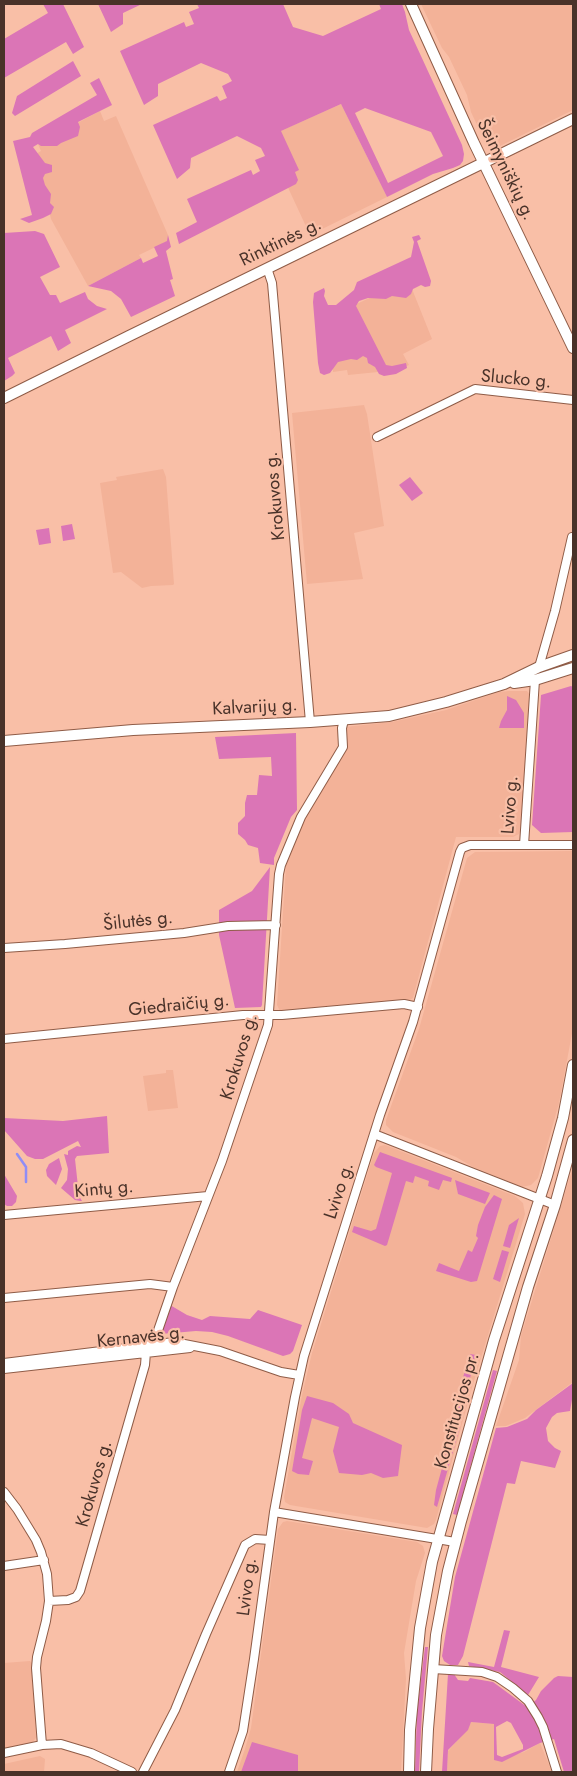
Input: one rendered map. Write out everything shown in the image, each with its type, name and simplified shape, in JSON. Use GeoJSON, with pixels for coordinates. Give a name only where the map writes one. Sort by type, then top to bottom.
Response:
{"type":"FeatureCollection","features":[{"type":"Feature","properties":{"kind":"main road","name":"Šeimyniškių g."},"geometry":{"type":"LineString","coordinates":[[411,4],[483,163],[573,348]]}},
{"type":"Feature","properties":{"kind":"main road","name":"Rinktinės g."},"geometry":{"type":"LineString","coordinates":[[4,398],[573,119]]}},
{"type":"Feature","properties":{"kind":"main road","name":"Kalvarijų g."},"geometry":{"type":"LineString","coordinates":[[504,684],[539,667],[573,655]]}},
{"type":"Feature","properties":{"kind":"main road","name":"Kalvarijų g."},"geometry":{"type":"LineString","coordinates":[[4,740],[133,730],[344,720],[406,713],[504,684],[535,680],[573,668]]}},
{"type":"Feature","properties":{"kind":"main road","name":"Konstitucijos pr."},"geometry":{"type":"LineString","coordinates":[[409,1772],[410,1730],[420,1628],[438,1538],[494,1340],[563,1118],[573,1065]]}},
{"type":"Feature","properties":{"kind":"main road","name":"Konstitucijos pr."},"geometry":{"type":"LineString","coordinates":[[426,1772],[433,1669],[439,1618],[455,1542],[528,1287],[555,1204],[573,1140]]}},
{"type":"Feature","properties":{"kind":"street","name":"Krokuvos g."},"geometry":{"type":"LineString","coordinates":[[267,268],[272,283],[310,722]]}},
{"type":"Feature","properties":{"kind":"street","name":"Slucko g."},"geometry":{"type":"LineString","coordinates":[[377,437],[475,389],[573,400]]}},
{"type":"Feature","properties":{"kind":"street"},"geometry":{"type":"LineString","coordinates":[[539,667],[555,611],[572,537]]}},
{"type":"Feature","properties":{"kind":"street","name":"Lvivo g."},"geometry":{"type":"LineString","coordinates":[[229,1772],[238,1748],[247,1708],[274,1512],[299,1375],[309,1336],[374,1134],[418,1007],[462,848],[470,844],[524,845],[535,680]]}},
{"type":"Feature","properties":{"kind":"street","name":"Krokuvos g."},"geometry":{"type":"LineString","coordinates":[[153,1345],[268,1025],[281,865],[301,817],[343,747],[342,728],[344,720]]}},
{"type":"Feature","properties":{"kind":"street"},"geometry":{"type":"LineString","coordinates":[[524,845],[573,845]]}},
{"type":"Feature","properties":{"kind":"street","name":"Šilutės g."},"geometry":{"type":"LineString","coordinates":[[4,948],[184,933],[228,926],[276,925]]}},
{"type":"Feature","properties":{"kind":"street","name":"Giedraičių g."},"geometry":{"type":"LineString","coordinates":[[4,1039],[243,1014],[296,1014],[404,1004],[418,1007]]}},
{"type":"Feature","properties":{"kind":"street"},"geometry":{"type":"LineString","coordinates":[[374,1134],[555,1204]]}},
{"type":"Feature","properties":{"kind":"street","name":"Kintų g."},"geometry":{"type":"LineString","coordinates":[[4,1214],[208,1196]]}},
{"type":"Feature","properties":{"kind":"street"},"geometry":{"type":"LineString","coordinates":[[4,1298],[150,1284],[173,1287]]}},
{"type":"Feature","properties":{"kind":"street","name":"Kernavės g."},"geometry":{"type":"LineString","coordinates":[[4,1363],[174,1342],[202,1348]]}},
{"type":"Feature","properties":{"kind":"street"},"geometry":{"type":"LineString","coordinates":[[202,1348],[220,1351],[282,1372],[299,1375]]}},
{"type":"Feature","properties":{"kind":"street","name":"Kernavės g."},"geometry":{"type":"LineString","coordinates":[[4,1369],[146,1352],[202,1348]]}},
{"type":"Feature","properties":{"kind":"street","name":"Krokuvos g."},"geometry":{"type":"LineString","coordinates":[[49,1601],[68,1600],[76,1597],[80,1591],[145,1364],[146,1352]]}},
{"type":"Feature","properties":{"kind":"street"},"geometry":{"type":"LineString","coordinates":[[4,1492],[17,1508],[36,1540],[44,1560],[49,1588],[46,1621],[36,1662],[42,1745]]}},
{"type":"Feature","properties":{"kind":"street"},"geometry":{"type":"LineString","coordinates":[[274,1512],[455,1542]]}},
{"type":"Feature","properties":{"kind":"street"},"geometry":{"type":"LineString","coordinates":[[143,1772],[175,1710],[245,1545],[255,1539],[270,1540]]}},
{"type":"Feature","properties":{"kind":"street"},"geometry":{"type":"LineString","coordinates":[[4,1566],[44,1560]]}},
{"type":"Feature","properties":{"kind":"street"},"geometry":{"type":"LineString","coordinates":[[433,1669],[482,1672],[497,1678],[513,1688],[528,1701],[538,1717],[557,1772]]}},
{"type":"Feature","properties":{"kind":"street"},"geometry":{"type":"LineString","coordinates":[[4,1753],[42,1745],[61,1744],[91,1753],[132,1772]]}},
{"type":"Feature","properties":{"kind":"shaded area"},"geometry":{"type":"Polygon","coordinates":[[[43,4],[63,4],[84,47],[73,54],[66,42],[4,78],[4,39],[48,13],[43,4]]]}},
{"type":"Feature","properties":{"kind":"shaded area"},"geometry":{"type":"Polygon","coordinates":[[[98,4],[142,4],[123,13],[123,24],[111,32],[98,4]]]}},
{"type":"Feature","properties":{"kind":"shaded area"},"geometry":{"type":"Polygon","coordinates":[[[197,4],[283,4],[293,27],[323,36],[381,9],[379,4],[402,4],[409,30],[462,145],[463,161],[460,165],[433,174],[387,197],[341,104],[281,131],[299,170],[295,172],[298,180],[296,184],[179,244],[176,233],[197,222],[187,199],[251,170],[253,175],[260,171],[255,160],[265,156],[261,148],[237,136],[191,158],[190,168],[177,179],[153,125],[217,96],[220,101],[227,98],[222,86],[232,81],[228,74],[201,63],[158,84],[158,96],[144,105],[120,51],[184,22],[186,27],[194,24],[189,12],[199,8],[197,4]],[[365,108],[355,113],[388,183],[443,156],[431,132],[365,108]]]}},
{"type":"Feature","properties":{"kind":"shaded area"},"geometry":{"type":"Polygon","coordinates":[[[421,4],[573,4],[573,110],[498,147],[494,148],[486,144],[471,112],[467,95],[421,4]]]}},
{"type":"Feature","properties":{"kind":"shaded area"},"geometry":{"type":"Polygon","coordinates":[[[73,61],[81,76],[15,116],[12,113],[17,96],[73,61]]]}},
{"type":"Feature","properties":{"kind":"shaded area"},"geometry":{"type":"Polygon","coordinates":[[[99,78],[112,105],[78,122],[80,127],[78,136],[57,146],[41,146],[38,144],[33,147],[45,163],[52,165],[52,172],[45,174],[43,178],[51,194],[50,203],[54,207],[51,214],[29,223],[20,219],[32,215],[13,141],[30,137],[32,133],[97,95],[90,83],[99,78]]]}},
{"type":"Feature","properties":{"kind":"shaded area"},"geometry":{"type":"Polygon","coordinates":[[[341,104],[387,197],[310,235],[265,138],[341,104]]]}},
{"type":"Feature","properties":{"kind":"shaded area"},"geometry":{"type":"Polygon","coordinates":[[[100,111],[104,121],[116,116],[168,235],[168,241],[139,255],[141,258],[88,286],[51,219],[36,154],[41,151],[38,144],[100,111]]]}},
{"type":"Feature","properties":{"kind":"shaded area"},"geometry":{"type":"Polygon","coordinates":[[[35,231],[44,234],[60,267],[40,277],[50,295],[56,295],[60,303],[85,292],[88,299],[97,306],[107,309],[65,330],[71,343],[58,351],[51,336],[8,358],[15,373],[4,381],[4,233],[35,231]]]}},
{"type":"Feature","properties":{"kind":"shaded area"},"geometry":{"type":"Polygon","coordinates":[[[168,235],[171,247],[166,251],[173,279],[170,280],[175,296],[131,317],[121,299],[111,291],[88,286],[141,258],[143,263],[158,256],[154,247],[167,241],[168,235]]]}},
{"type":"Feature","properties":{"kind":"shaded area"},"geometry":{"type":"Polygon","coordinates":[[[419,235],[421,239],[417,241],[431,281],[430,286],[425,287],[421,285],[413,289],[406,298],[392,296],[386,299],[368,298],[359,301],[356,306],[386,365],[392,366],[406,363],[407,368],[396,374],[384,376],[379,374],[375,367],[368,363],[367,358],[363,356],[357,360],[351,359],[338,362],[330,373],[324,375],[320,373],[313,302],[314,293],[324,288],[324,296],[328,305],[336,305],[354,290],[357,282],[411,257],[414,242],[412,237],[419,235]]]}},
{"type":"Feature","properties":{"kind":"shaded area"},"geometry":{"type":"Polygon","coordinates":[[[410,284],[432,339],[403,354],[409,365],[386,375],[378,372],[348,375],[347,370],[333,372],[331,316],[378,294],[410,284]]]}},
{"type":"Feature","properties":{"kind":"shaded area"},"geometry":{"type":"Polygon","coordinates":[[[364,405],[384,526],[354,533],[363,579],[307,584],[292,413],[364,405]]]}},
{"type":"Feature","properties":{"kind":"shaded area"},"geometry":{"type":"Polygon","coordinates":[[[163,469],[166,477],[174,584],[142,588],[121,572],[113,573],[100,483],[117,480],[116,477],[163,469]]]}},
{"type":"Feature","properties":{"kind":"shaded area"},"geometry":{"type":"Polygon","coordinates":[[[410,477],[423,493],[412,501],[399,485],[410,477]]]}},
{"type":"Feature","properties":{"kind":"shaded area"},"geometry":{"type":"Polygon","coordinates":[[[72,524],[75,539],[63,541],[61,526],[72,524]]]}},
{"type":"Feature","properties":{"kind":"shaded area"},"geometry":{"type":"Polygon","coordinates":[[[49,528],[51,543],[39,545],[36,530],[49,528]]]}},
{"type":"Feature","properties":{"kind":"shaded area"},"geometry":{"type":"Polygon","coordinates":[[[573,687],[573,832],[541,833],[532,825],[541,695],[573,687]]]}},
{"type":"Feature","properties":{"kind":"shaded area"},"geometry":{"type":"Polygon","coordinates":[[[527,691],[531,696],[521,830],[519,834],[513,837],[456,837],[413,998],[410,1000],[286,1012],[280,1011],[277,1005],[286,865],[292,843],[345,748],[345,727],[392,722],[446,710],[499,692],[527,691]]]}},
{"type":"Feature","properties":{"kind":"shaded area"},"geometry":{"type":"Polygon","coordinates":[[[507,696],[516,700],[524,713],[524,728],[499,728],[507,710],[507,696]]]}},
{"type":"Feature","properties":{"kind":"shaded area"},"geometry":{"type":"Polygon","coordinates":[[[296,733],[297,810],[291,817],[274,858],[274,865],[260,863],[258,848],[248,845],[238,834],[238,823],[245,816],[247,795],[257,795],[259,775],[272,776],[271,757],[219,759],[215,737],[296,733]]]}},
{"type":"Feature","properties":{"kind":"shaded area"},"geometry":{"type":"Polygon","coordinates":[[[573,851],[573,1028],[559,1103],[538,1178],[531,1185],[522,1187],[473,1167],[456,1157],[393,1132],[386,1125],[386,1120],[419,1029],[467,858],[475,852],[573,851]]]}},
{"type":"Feature","properties":{"kind":"shaded area"},"geometry":{"type":"Polygon","coordinates":[[[270,867],[262,1005],[261,1007],[235,1008],[219,935],[219,910],[252,891],[270,867]]]}},
{"type":"Feature","properties":{"kind":"shaded area"},"geometry":{"type":"Polygon","coordinates":[[[166,1070],[173,1070],[178,1108],[148,1111],[143,1076],[166,1073],[166,1070]]]}},
{"type":"Feature","properties":{"kind":"shaded area"},"geometry":{"type":"Polygon","coordinates":[[[107,1116],[109,1153],[77,1156],[75,1159],[79,1196],[82,1201],[75,1200],[61,1188],[67,1180],[68,1169],[64,1154],[68,1155],[68,1151],[77,1146],[81,1147],[78,1141],[43,1159],[35,1159],[27,1156],[4,1130],[4,1118],[63,1121],[107,1116]]]}},
{"type":"Feature","properties":{"kind":"shaded area"},"geometry":{"type":"Polygon","coordinates":[[[385,1145],[515,1196],[523,1203],[525,1214],[471,1391],[436,1520],[434,1524],[427,1528],[290,1505],[285,1502],[284,1497],[302,1395],[312,1353],[374,1153],[380,1146],[385,1145]]]}},
{"type":"Feature","properties":{"kind":"shaded area"},"geometry":{"type":"Polygon","coordinates":[[[380,1152],[452,1178],[451,1182],[443,1180],[439,1190],[428,1186],[429,1181],[415,1176],[413,1183],[406,1181],[387,1245],[385,1246],[352,1232],[354,1226],[371,1231],[376,1229],[392,1173],[374,1165],[380,1152]]]}},
{"type":"Feature","properties":{"kind":"shaded area"},"geometry":{"type":"Polygon","coordinates":[[[59,1158],[62,1169],[56,1185],[47,1176],[46,1170],[49,1164],[59,1158]]]}},
{"type":"Feature","properties":{"kind":"shaded area"},"geometry":{"type":"Polygon","coordinates":[[[573,1167],[573,1382],[525,1418],[506,1426],[496,1426],[519,1360],[521,1336],[573,1167]]]}},
{"type":"Feature","properties":{"kind":"shaded area"},"geometry":{"type":"Polygon","coordinates":[[[4,1174],[17,1196],[16,1202],[12,1206],[4,1204],[4,1174]]]}},
{"type":"Feature","properties":{"kind":"shaded area"},"geometry":{"type":"Polygon","coordinates":[[[455,1180],[490,1193],[485,1204],[458,1194],[455,1180]]]}},
{"type":"Feature","properties":{"kind":"shaded area"},"geometry":{"type":"Polygon","coordinates":[[[494,1195],[502,1199],[477,1281],[471,1282],[436,1271],[439,1263],[459,1271],[468,1250],[472,1252],[478,1238],[476,1236],[478,1225],[485,1207],[494,1195]]]}},
{"type":"Feature","properties":{"kind":"shaded area"},"geometry":{"type":"Polygon","coordinates":[[[519,1218],[510,1248],[503,1246],[509,1225],[519,1218]]]}},
{"type":"Feature","properties":{"kind":"shaded area"},"geometry":{"type":"Polygon","coordinates":[[[502,1250],[509,1252],[500,1282],[493,1279],[502,1250]]]}},
{"type":"Feature","properties":{"kind":"shaded area"},"geometry":{"type":"Polygon","coordinates":[[[170,1305],[187,1315],[202,1320],[210,1316],[250,1319],[258,1310],[302,1325],[293,1351],[283,1356],[212,1332],[196,1331],[161,1334],[170,1305]]]}},
{"type":"Feature","properties":{"kind":"shaded area"},"geometry":{"type":"Polygon","coordinates":[[[470,1354],[476,1355],[468,1386],[461,1384],[470,1354]]]}},
{"type":"Feature","properties":{"kind":"shaded area"},"geometry":{"type":"Polygon","coordinates":[[[493,1370],[497,1371],[457,1515],[453,1514],[493,1370]]]}},
{"type":"Feature","properties":{"kind":"shaded area"},"geometry":{"type":"Polygon","coordinates":[[[573,1383],[570,1411],[557,1413],[552,1417],[546,1428],[548,1441],[561,1451],[555,1468],[521,1461],[515,1484],[507,1483],[463,1656],[458,1665],[450,1665],[444,1661],[442,1656],[455,1577],[496,1428],[507,1427],[527,1419],[536,1410],[573,1383]]]}},
{"type":"Feature","properties":{"kind":"shaded area"},"geometry":{"type":"Polygon","coordinates":[[[460,1389],[466,1391],[459,1416],[456,1421],[451,1420],[460,1389]]]}},
{"type":"Feature","properties":{"kind":"shaded area"},"geometry":{"type":"Polygon","coordinates":[[[307,1396],[333,1403],[349,1414],[353,1423],[402,1445],[398,1476],[383,1478],[371,1473],[362,1475],[339,1473],[333,1451],[339,1427],[312,1418],[302,1458],[313,1461],[309,1475],[298,1474],[292,1471],[302,1410],[307,1396]]]}},
{"type":"Feature","properties":{"kind":"shaded area"},"geometry":{"type":"Polygon","coordinates":[[[458,1426],[460,1427],[437,1507],[434,1505],[436,1490],[449,1442],[458,1426]]]}},
{"type":"Feature","properties":{"kind":"shaded area"},"geometry":{"type":"Polygon","coordinates":[[[287,1521],[417,1542],[423,1546],[425,1553],[416,1581],[404,1653],[406,1679],[401,1772],[237,1772],[251,1728],[278,1529],[283,1522],[287,1521]]]}},
{"type":"Feature","properties":{"kind":"shaded area"},"geometry":{"type":"Polygon","coordinates":[[[504,1630],[510,1631],[501,1667],[539,1677],[528,1695],[500,1672],[469,1666],[468,1662],[494,1667],[504,1630]]]}},
{"type":"Feature","properties":{"kind":"shaded area"},"geometry":{"type":"Polygon","coordinates":[[[425,1647],[428,1647],[419,1772],[415,1772],[417,1711],[425,1647]]]}},
{"type":"Feature","properties":{"kind":"shaded area"},"geometry":{"type":"Polygon","coordinates":[[[30,1661],[33,1664],[36,1738],[32,1743],[4,1749],[4,1663],[30,1661]]]}},
{"type":"Feature","properties":{"kind":"shaded area"},"geometry":{"type":"Polygon","coordinates":[[[448,1674],[454,1674],[458,1680],[468,1681],[470,1678],[493,1682],[527,1707],[536,1700],[541,1691],[554,1678],[558,1676],[573,1677],[573,1772],[564,1772],[554,1739],[540,1743],[502,1762],[494,1760],[494,1724],[471,1722],[468,1730],[448,1750],[447,1772],[442,1772],[448,1674]],[[507,1721],[496,1727],[497,1755],[502,1757],[523,1749],[523,1745],[511,1723],[507,1721]]]}},
{"type":"Feature","properties":{"kind":"shaded area"},"geometry":{"type":"Polygon","coordinates":[[[471,1722],[494,1724],[494,1760],[524,1752],[540,1743],[552,1772],[447,1772],[448,1751],[467,1730],[471,1722]]]}},
{"type":"Feature","properties":{"kind":"shaded area"},"geometry":{"type":"Polygon","coordinates":[[[252,1742],[298,1755],[298,1772],[241,1772],[252,1742]]]}},
{"type":"Feature","properties":{"kind":"shaded area"},"geometry":{"type":"Polygon","coordinates":[[[40,1756],[45,1759],[44,1772],[4,1772],[4,1764],[40,1756]]]}},
{"type":"Feature","properties":{"kind":"waterway"},"geometry":{"type":"LineString","coordinates":[[17,1154],[26,1167],[26,1182]]}}]}
